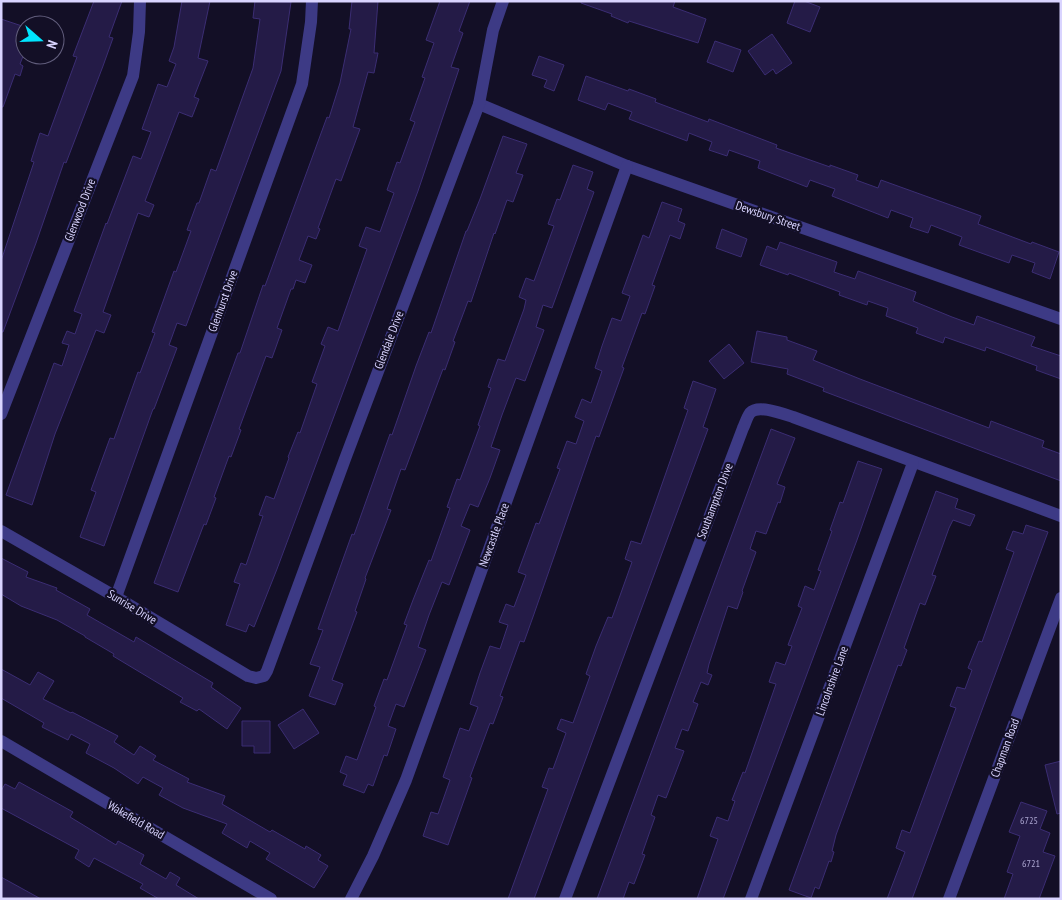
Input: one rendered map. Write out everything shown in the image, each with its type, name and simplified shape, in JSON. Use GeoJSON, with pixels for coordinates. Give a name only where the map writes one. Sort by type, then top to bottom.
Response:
{"type":"FeatureCollection","features":[{"type":"Feature","properties":{"kind":"street","name":"Glenwood Drive"},"geometry":{"type":"LineString","coordinates":[[1,414],[133,76],[139,32],[140,1]]}},
{"type":"Feature","properties":{"kind":"street","name":"Glenhurst Drive"},"geometry":{"type":"LineString","coordinates":[[116,597],[302,84],[311,22],[312,1]]}},
{"type":"Feature","properties":{"kind":"street","name":"Glendale Drive"},"geometry":{"type":"LineString","coordinates":[[264,676],[479,104],[493,30],[503,1]]}},
{"type":"Feature","properties":{"kind":"street","name":"Dewsbury Street"},"geometry":{"type":"LineString","coordinates":[[479,104],[627,166],[1061,319]]}},
{"type":"Feature","properties":{"kind":"street","name":"Newcastle Place"},"geometry":{"type":"LineString","coordinates":[[351,899],[373,856],[406,780],[627,166]]}},
{"type":"Feature","properties":{"kind":"street","name":"Southampton Drive"},"geometry":{"type":"LineString","coordinates":[[565,899],[750,413],[756,410],[770,410],[1061,516]]}},
{"type":"Feature","properties":{"kind":"street","name":"Lincolnshire Lane"},"geometry":{"type":"LineString","coordinates":[[751,899],[913,462]]}},
{"type":"Feature","properties":{"kind":"street","name":"Sunrise Drive"},"geometry":{"type":"LineString","coordinates":[[1,531],[248,676],[256,678],[264,676]]}},
{"type":"Feature","properties":{"kind":"street","name":"Chapman Road"},"geometry":{"type":"LineString","coordinates":[[949,899],[1057,619],[1061,598]]}},
{"type":"Feature","properties":{"kind":"street","name":"Wakefield Road"},"geometry":{"type":"LineString","coordinates":[[1,741],[271,899]]}},
{"type":"Feature","properties":{"kind":"building"},"geometry":{"type":"Polygon","coordinates":[[[94,1],[122,1],[109,37],[113,38],[66,163],[64,162],[3,332],[1,332],[1,261],[34,162],[31,161],[40,133],[48,136],[77,57],[73,56],[94,1]]]}},
{"type":"Feature","properties":{"kind":"building"},"geometry":{"type":"Polygon","coordinates":[[[182,1],[210,1],[198,58],[208,61],[194,97],[199,99],[192,117],[179,112],[145,201],[154,205],[149,217],[138,213],[103,312],[111,315],[104,333],[96,330],[55,434],[32,505],[6,495],[54,363],[62,366],[69,345],[62,343],[67,331],[75,334],[82,314],[74,311],[106,223],[133,156],[141,159],[151,132],[142,129],[158,84],[167,87],[176,64],[169,61],[174,47],[182,1]]]}},
{"type":"Feature","properties":{"kind":"building"},"geometry":{"type":"Polygon","coordinates":[[[255,1],[291,2],[281,71],[186,326],[177,323],[169,345],[177,348],[104,546],[80,537],[96,492],[91,490],[110,438],[114,439],[138,372],[140,373],[155,333],[152,332],[191,231],[187,230],[197,203],[199,203],[211,169],[216,171],[253,68],[260,19],[253,18],[255,1]]]}},
{"type":"Feature","properties":{"kind":"building"},"geometry":{"type":"Polygon","coordinates":[[[352,1],[378,1],[374,53],[378,53],[374,73],[368,72],[353,127],[360,129],[341,181],[336,179],[318,228],[320,229],[316,239],[308,236],[299,260],[312,265],[305,283],[296,280],[293,289],[291,289],[277,328],[282,330],[272,358],[266,356],[239,429],[241,430],[214,497],[216,498],[206,525],[204,524],[178,592],[154,583],[238,353],[240,353],[263,285],[265,286],[327,117],[329,118],[340,83],[351,29],[349,29],[352,1]]]}},
{"type":"Feature","properties":{"kind":"building"},"geometry":{"type":"Polygon","coordinates":[[[440,1],[470,1],[459,31],[463,33],[451,67],[459,69],[418,191],[277,569],[254,627],[249,624],[246,632],[226,625],[240,584],[234,582],[241,563],[246,565],[263,516],[259,515],[266,496],[274,499],[288,457],[298,432],[300,433],[317,384],[312,382],[325,346],[321,344],[328,327],[338,331],[367,249],[359,246],[366,227],[380,232],[394,193],[387,190],[397,162],[400,163],[415,122],[410,120],[425,78],[422,77],[434,43],[426,40],[440,1]]]}},
{"type":"Feature","properties":{"kind":"building"},"geometry":{"type":"Polygon","coordinates":[[[581,1],[675,1],[673,7],[706,19],[698,43],[629,21],[628,23],[611,16],[612,14],[581,3],[581,1]]]}},
{"type":"Feature","properties":{"kind":"building"},"geometry":{"type":"Polygon","coordinates":[[[795,1],[804,1],[820,7],[810,32],[787,23],[795,1]]]}},
{"type":"Feature","properties":{"kind":"building"},"geometry":{"type":"Polygon","coordinates":[[[1,19],[15,24],[15,65],[23,66],[20,76],[15,74],[3,107],[1,107],[1,19]]]}},
{"type":"Feature","properties":{"kind":"building"},"geometry":{"type":"Polygon","coordinates":[[[772,34],[792,63],[776,74],[773,69],[765,75],[748,51],[772,34]]]}},
{"type":"Feature","properties":{"kind":"building"},"geometry":{"type":"Polygon","coordinates":[[[715,41],[741,50],[733,72],[707,62],[715,41]]]}},
{"type":"Feature","properties":{"kind":"building"},"geometry":{"type":"Polygon","coordinates":[[[539,56],[564,65],[554,91],[544,87],[547,80],[532,75],[539,56]]]}},
{"type":"Feature","properties":{"kind":"building"},"geometry":{"type":"Polygon","coordinates":[[[586,76],[656,99],[655,102],[708,122],[709,119],[777,145],[776,148],[858,175],[856,180],[878,188],[881,180],[981,216],[978,224],[1031,244],[1032,242],[1059,252],[1050,279],[1032,272],[1035,263],[1012,255],[1009,263],[959,245],[962,237],[931,225],[928,233],[910,227],[913,218],[891,210],[888,218],[832,196],[835,189],[810,180],[807,187],[758,168],[760,161],[729,150],[727,156],[709,150],[712,142],[689,133],[687,141],[629,119],[632,112],[608,103],[605,110],[578,100],[586,76]]]}},
{"type":"Feature","properties":{"kind":"building"},"geometry":{"type":"Polygon","coordinates":[[[503,136],[527,144],[516,173],[523,175],[513,202],[507,200],[471,302],[468,301],[453,341],[455,342],[445,370],[443,369],[405,470],[401,469],[387,509],[391,510],[365,578],[355,611],[357,612],[332,680],[343,684],[335,705],[309,696],[320,667],[310,664],[323,630],[318,629],[390,434],[392,435],[429,332],[431,333],[466,231],[503,136]]]}},
{"type":"Feature","properties":{"kind":"building"},"geometry":{"type":"Polygon","coordinates":[[[573,165],[593,172],[587,189],[594,192],[552,308],[543,305],[536,327],[544,330],[525,381],[516,378],[502,415],[491,447],[500,450],[490,478],[478,507],[470,504],[461,526],[470,530],[449,585],[442,582],[429,615],[418,647],[426,650],[404,707],[396,704],[388,726],[396,729],[387,756],[384,755],[373,786],[368,784],[364,793],[343,785],[347,775],[340,772],[346,756],[357,760],[384,679],[387,680],[407,625],[404,624],[429,560],[431,561],[450,508],[447,507],[457,479],[460,480],[480,426],[478,425],[491,388],[488,387],[498,359],[505,361],[524,309],[526,300],[519,297],[526,278],[534,281],[554,226],[548,224],[557,199],[560,200],[573,165]]]}},
{"type":"Feature","properties":{"kind":"building"},"geometry":{"type":"Polygon","coordinates":[[[662,202],[682,209],[678,221],[685,224],[680,239],[670,235],[652,285],[655,286],[645,314],[642,313],[599,437],[596,436],[524,642],[520,641],[500,696],[503,697],[493,724],[490,723],[470,777],[472,778],[448,845],[423,836],[431,812],[438,814],[450,780],[443,777],[460,728],[469,731],[478,707],[470,704],[480,673],[490,646],[500,649],[508,625],[499,622],[506,604],[514,607],[526,575],[518,572],[536,523],[539,524],[560,469],[557,468],[567,441],[576,444],[584,421],[575,417],[582,399],[591,403],[602,371],[595,368],[602,346],[612,318],[621,321],[630,296],[622,293],[643,235],[649,238],[662,202]]]}},
{"type":"Feature","properties":{"kind":"building"},"geometry":{"type":"Polygon","coordinates":[[[722,229],[747,239],[741,257],[716,248],[722,229]]]}},
{"type":"Feature","properties":{"kind":"building"},"geometry":{"type":"Polygon","coordinates":[[[780,242],[837,262],[834,272],[855,279],[858,271],[916,292],[913,301],[952,317],[974,325],[977,316],[1035,337],[1031,346],[1061,356],[1061,379],[1036,370],[1037,366],[986,347],[985,351],[945,337],[943,343],[916,333],[918,328],[886,316],[888,308],[868,301],[867,305],[839,295],[840,292],[789,273],[788,275],[760,265],[767,246],[777,250],[780,242]]]}},
{"type":"Feature","properties":{"kind":"building"},"geometry":{"type":"Polygon","coordinates":[[[757,331],[787,337],[787,340],[817,351],[813,360],[860,379],[989,428],[991,421],[1044,441],[1042,447],[1061,454],[1061,481],[823,391],[824,388],[787,374],[788,369],[751,362],[757,331]]]}},
{"type":"Feature","properties":{"kind":"building"},"geometry":{"type":"Polygon","coordinates":[[[729,344],[744,363],[724,379],[709,361],[729,344]]]}},
{"type":"Feature","properties":{"kind":"building"},"geometry":{"type":"Polygon","coordinates":[[[693,381],[716,389],[703,427],[708,429],[534,899],[508,899],[548,789],[542,787],[549,768],[553,769],[566,733],[557,729],[561,719],[573,723],[590,676],[586,674],[596,646],[608,617],[612,618],[632,562],[625,559],[631,541],[641,544],[688,410],[684,408],[693,381]]]}},
{"type":"Feature","properties":{"kind":"building"},"geometry":{"type":"Polygon","coordinates":[[[771,429],[795,438],[777,484],[785,487],[780,503],[778,502],[766,534],[756,531],[750,549],[756,552],[743,592],[737,609],[728,606],[709,664],[707,673],[712,675],[708,685],[701,682],[693,702],[698,704],[688,731],[682,729],[675,748],[684,751],[666,798],[658,795],[651,815],[655,817],[642,854],[645,855],[634,884],[629,882],[623,899],[597,899],[771,429]]]}},
{"type":"Feature","properties":{"kind":"building"},"geometry":{"type":"Polygon","coordinates":[[[858,461],[882,469],[857,540],[723,899],[697,899],[718,839],[710,836],[717,817],[728,821],[735,801],[732,800],[743,772],[745,773],[776,684],[769,682],[776,662],[785,665],[792,646],[788,645],[802,608],[798,606],[805,586],[814,590],[821,571],[818,570],[832,531],[830,530],[840,502],[843,503],[858,461]]]}},
{"type":"Feature","properties":{"kind":"building"},"geometry":{"type":"Polygon","coordinates":[[[936,491],[958,499],[955,508],[975,515],[970,526],[953,520],[949,528],[932,575],[936,576],[925,605],[920,603],[904,648],[907,650],[901,666],[898,665],[836,835],[831,862],[829,861],[819,889],[815,887],[811,898],[789,890],[936,491]]]}},
{"type":"Feature","properties":{"kind":"building"},"geometry":{"type":"Polygon","coordinates":[[[1026,525],[1048,532],[912,899],[887,899],[905,852],[896,848],[902,830],[910,833],[956,708],[950,706],[957,687],[965,689],[972,670],[968,668],[979,641],[982,642],[1014,552],[1006,549],[1013,531],[1023,534],[1026,525]]]}},
{"type":"Feature","properties":{"kind":"building"},"geometry":{"type":"Polygon","coordinates":[[[1,558],[28,572],[26,577],[57,588],[56,590],[90,609],[87,615],[134,642],[136,637],[213,683],[211,687],[241,708],[227,729],[199,709],[197,711],[180,702],[183,698],[113,656],[114,654],[85,636],[57,620],[21,606],[1,594],[1,558]]]}},
{"type":"Feature","properties":{"kind":"building"},"geometry":{"type":"Polygon","coordinates":[[[1,669],[30,685],[38,672],[54,681],[43,699],[118,736],[114,742],[134,755],[140,746],[156,756],[153,760],[189,779],[187,782],[225,796],[222,804],[270,832],[272,830],[305,849],[306,846],[321,855],[318,860],[328,866],[314,888],[266,859],[270,853],[250,841],[247,848],[222,833],[227,824],[183,808],[159,795],[163,788],[143,777],[138,784],[86,753],[90,744],[71,734],[68,740],[42,727],[44,723],[1,698],[1,669]]]}},
{"type":"Feature","properties":{"kind":"building"},"geometry":{"type":"Polygon","coordinates":[[[303,709],[319,733],[294,749],[278,725],[303,709]]]}},
{"type":"Feature","properties":{"kind":"building"},"geometry":{"type":"Polygon","coordinates":[[[242,721],[270,721],[270,753],[254,753],[254,746],[242,746],[242,721]]]}},
{"type":"Feature","properties":{"kind":"building"},"geometry":{"type":"Polygon","coordinates":[[[1061,761],[1061,813],[1057,814],[1045,765],[1061,761]]]}},
{"type":"Feature","properties":{"kind":"building"},"geometry":{"type":"Polygon","coordinates":[[[19,782],[73,812],[70,817],[116,845],[118,841],[144,855],[140,864],[166,879],[170,872],[180,878],[176,885],[199,899],[159,899],[140,888],[143,884],[94,858],[89,867],[75,858],[79,850],[1,808],[1,791],[5,784],[15,789],[19,782]]]}},
{"type":"Feature","properties":{"kind":"building"},"geometry":{"type":"Polygon","coordinates":[[[1021,802],[1047,811],[1040,829],[1050,833],[1043,852],[1055,856],[1039,899],[1004,899],[1013,874],[1007,872],[1020,836],[1009,832],[1021,802]]]}},
{"type":"Feature","properties":{"kind":"building"},"geometry":{"type":"Polygon","coordinates":[[[1,877],[41,899],[1,899],[1,877]]]}}]}
